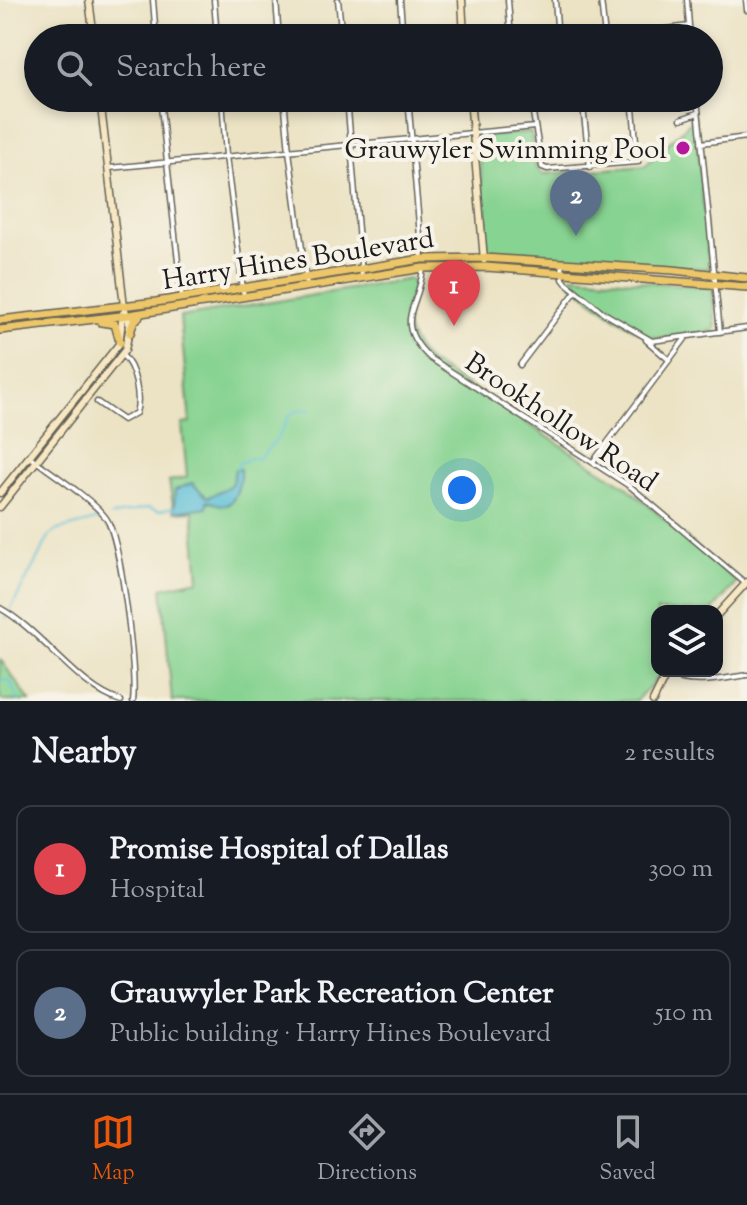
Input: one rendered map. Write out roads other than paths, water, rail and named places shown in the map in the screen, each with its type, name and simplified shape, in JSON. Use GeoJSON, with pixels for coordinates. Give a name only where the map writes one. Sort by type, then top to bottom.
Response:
{"type":"FeatureCollection","features":[{"type":"Feature","properties":{"kind":"main road","name":"Harry Hines Boulevard"},"geometry":{"type":"LineString","coordinates":[[0,330],[143,313],[307,281],[361,267],[422,259],[484,258],[562,267],[747,278]]}},
{"type":"Feature","properties":{"kind":"main road","name":"Harry Hines Boulevard"},"geometry":{"type":"LineString","coordinates":[[307,281],[423,268],[562,267]]}},
{"type":"Feature","properties":{"kind":"main road","name":"Harry Hines Boulevard"},"geometry":{"type":"LineString","coordinates":[[714,278],[747,287]]}},
{"type":"Feature","properties":{"kind":"main road","name":"Harry Hines Boulevard"},"geometry":{"type":"LineString","coordinates":[[0,320],[244,293]]}},
{"type":"Feature","properties":{"kind":"main road"},"geometry":{"type":"LineString","coordinates":[[130,333],[133,323],[143,313]]}},
{"type":"Feature","properties":{"kind":"main road"},"geometry":{"type":"LineString","coordinates":[[51,324],[54,318],[66,314]]}},
{"type":"Feature","properties":{"kind":"main road"},"geometry":{"type":"LineString","coordinates":[[12,319],[13,328]]}},
{"type":"Feature","properties":{"kind":"main road"},"geometry":{"type":"LineString","coordinates":[[83,320],[113,323],[118,328],[120,342]]}},
{"type":"Feature","properties":{"kind":"street"},"geometry":{"type":"LineString","coordinates":[[89,0],[92,24]]}},
{"type":"Feature","properties":{"kind":"street"},"geometry":{"type":"LineString","coordinates":[[153,0],[155,24]]}},
{"type":"Feature","properties":{"kind":"street"},"geometry":{"type":"LineString","coordinates":[[214,0],[216,24]]}},
{"type":"Feature","properties":{"kind":"street"},"geometry":{"type":"LineString","coordinates":[[276,0],[278,24]]}},
{"type":"Feature","properties":{"kind":"street"},"geometry":{"type":"LineString","coordinates":[[338,0],[341,24]]}},
{"type":"Feature","properties":{"kind":"street"},"geometry":{"type":"LineString","coordinates":[[400,0],[402,24]]}},
{"type":"Feature","properties":{"kind":"street"},"geometry":{"type":"LineString","coordinates":[[462,0],[463,24]]}},
{"type":"Feature","properties":{"kind":"street"},"geometry":{"type":"LineString","coordinates":[[508,0],[510,24]]}},
{"type":"Feature","properties":{"kind":"street"},"geometry":{"type":"LineString","coordinates":[[555,0],[557,24]]}},
{"type":"Feature","properties":{"kind":"street"},"geometry":{"type":"LineString","coordinates":[[601,0],[602,24]]}},
{"type":"Feature","properties":{"kind":"street"},"geometry":{"type":"LineString","coordinates":[[687,0],[689,24]]}},
{"type":"Feature","properties":{"kind":"street"},"geometry":{"type":"LineString","coordinates":[[746,0],[747,10]]}},
{"type":"Feature","properties":{"kind":"street"},"geometry":{"type":"LineString","coordinates":[[0,507],[122,355],[130,333],[125,315],[102,112]]}},
{"type":"Feature","properties":{"kind":"street"},"geometry":{"type":"LineString","coordinates":[[162,112],[182,298]]}},
{"type":"Feature","properties":{"kind":"street"},"geometry":{"type":"LineString","coordinates":[[223,112],[244,293]]}},
{"type":"Feature","properties":{"kind":"street"},"geometry":{"type":"LineString","coordinates":[[285,112],[307,281]]}},
{"type":"Feature","properties":{"kind":"street"},"geometry":{"type":"LineString","coordinates":[[348,112],[362,277]]}},
{"type":"Feature","properties":{"kind":"street"},"geometry":{"type":"LineString","coordinates":[[409,112],[423,268]]}},
{"type":"Feature","properties":{"kind":"street"},"geometry":{"type":"LineString","coordinates":[[471,112],[486,267]]}},
{"type":"Feature","properties":{"kind":"street"},"geometry":{"type":"LineString","coordinates":[[533,112],[542,167],[547,169],[638,162],[633,112]]}},
{"type":"Feature","properties":{"kind":"street"},"geometry":{"type":"LineString","coordinates":[[584,112],[590,167]]}},
{"type":"Feature","properties":{"kind":"street"},"geometry":{"type":"LineString","coordinates":[[681,119],[698,113],[720,332]]}},
{"type":"Feature","properties":{"kind":"street"},"geometry":{"type":"LineString","coordinates":[[109,168],[535,127]]}},
{"type":"Feature","properties":{"kind":"street"},"geometry":{"type":"LineString","coordinates":[[701,143],[747,137]]}},
{"type":"Feature","properties":{"kind":"street"},"geometry":{"type":"LineString","coordinates":[[562,267],[563,280],[644,338],[670,361]]}},
{"type":"Feature","properties":{"kind":"street","name":"Brookhollow Road"},"geometry":{"type":"LineString","coordinates":[[423,268],[409,314],[410,329],[419,347],[430,358],[631,487],[746,582]]}},
{"type":"Feature","properties":{"kind":"street"},"geometry":{"type":"LineString","coordinates":[[520,365],[576,291]]}},
{"type":"Feature","properties":{"kind":"street"},"geometry":{"type":"LineString","coordinates":[[0,493],[61,413],[115,350],[120,342],[125,315]]}},
{"type":"Feature","properties":{"kind":"street"},"geometry":{"type":"LineString","coordinates":[[644,338],[659,342],[747,328]]}},
{"type":"Feature","properties":{"kind":"street"},"geometry":{"type":"LineString","coordinates":[[593,462],[686,338]]}},
{"type":"Feature","properties":{"kind":"street"},"geometry":{"type":"LineString","coordinates":[[97,402],[123,420],[136,413],[138,405],[129,362],[115,350]]}},
{"type":"Feature","properties":{"kind":"street"},"geometry":{"type":"LineString","coordinates":[[89,395],[98,370]]}},
{"type":"Feature","properties":{"kind":"street"},"geometry":{"type":"LineString","coordinates":[[61,413],[68,419]]}},
{"type":"Feature","properties":{"kind":"street"},"geometry":{"type":"LineString","coordinates":[[28,456],[102,513],[111,527],[125,598],[133,701]]}},
{"type":"Feature","properties":{"kind":"street"},"geometry":{"type":"LineString","coordinates":[[723,608],[746,582]]}},
{"type":"Feature","properties":{"kind":"street"},"geometry":{"type":"LineString","coordinates":[[0,608],[12,615],[95,690],[121,701]]}},
{"type":"Feature","properties":{"kind":"street"},"geometry":{"type":"LineString","coordinates":[[681,677],[688,680],[747,675]]}},
{"type":"Feature","properties":{"kind":"street"},"geometry":{"type":"LineString","coordinates":[[653,701],[666,677]]}},
{"type":"Feature","properties":{"kind":"water"},"geometry":{"type":"Polygon","coordinates":[[[235,469],[240,469],[240,478],[236,495],[230,503],[221,505],[207,501],[207,507],[174,512],[175,490],[192,483],[207,497],[210,496],[231,485],[235,469]]]}},
{"type":"Feature","properties":{"kind":"waterway"},"geometry":{"type":"LineString","coordinates":[[237,469],[239,463],[251,458],[258,459],[276,440],[290,415],[311,410]]}},
{"type":"Feature","properties":{"kind":"waterway"},"geometry":{"type":"LineString","coordinates":[[111,516],[148,508],[158,511],[176,507]]}},
{"type":"Feature","properties":{"kind":"waterway"},"geometry":{"type":"LineString","coordinates":[[6,618],[50,535],[100,519]]}},
{"type":"Feature","properties":{"kind":"waterway"},"geometry":{"type":"LineString","coordinates":[[0,679],[10,681],[19,701]]}},
{"type":"Feature","properties":{"kind":"place","name":"Grauwyler Swimming Pool"},"geometry":{"type":"Point","coordinates":[683,148]}},
{"type":"Feature","properties":{"kind":"place","name":"Grauwyler Park Recreation Center"},"geometry":{"type":"Point","coordinates":[576,236]}},
{"type":"Feature","properties":{"kind":"place","name":"Promise Hospital of Dallas"},"geometry":{"type":"Point","coordinates":[454,326]}}]}
